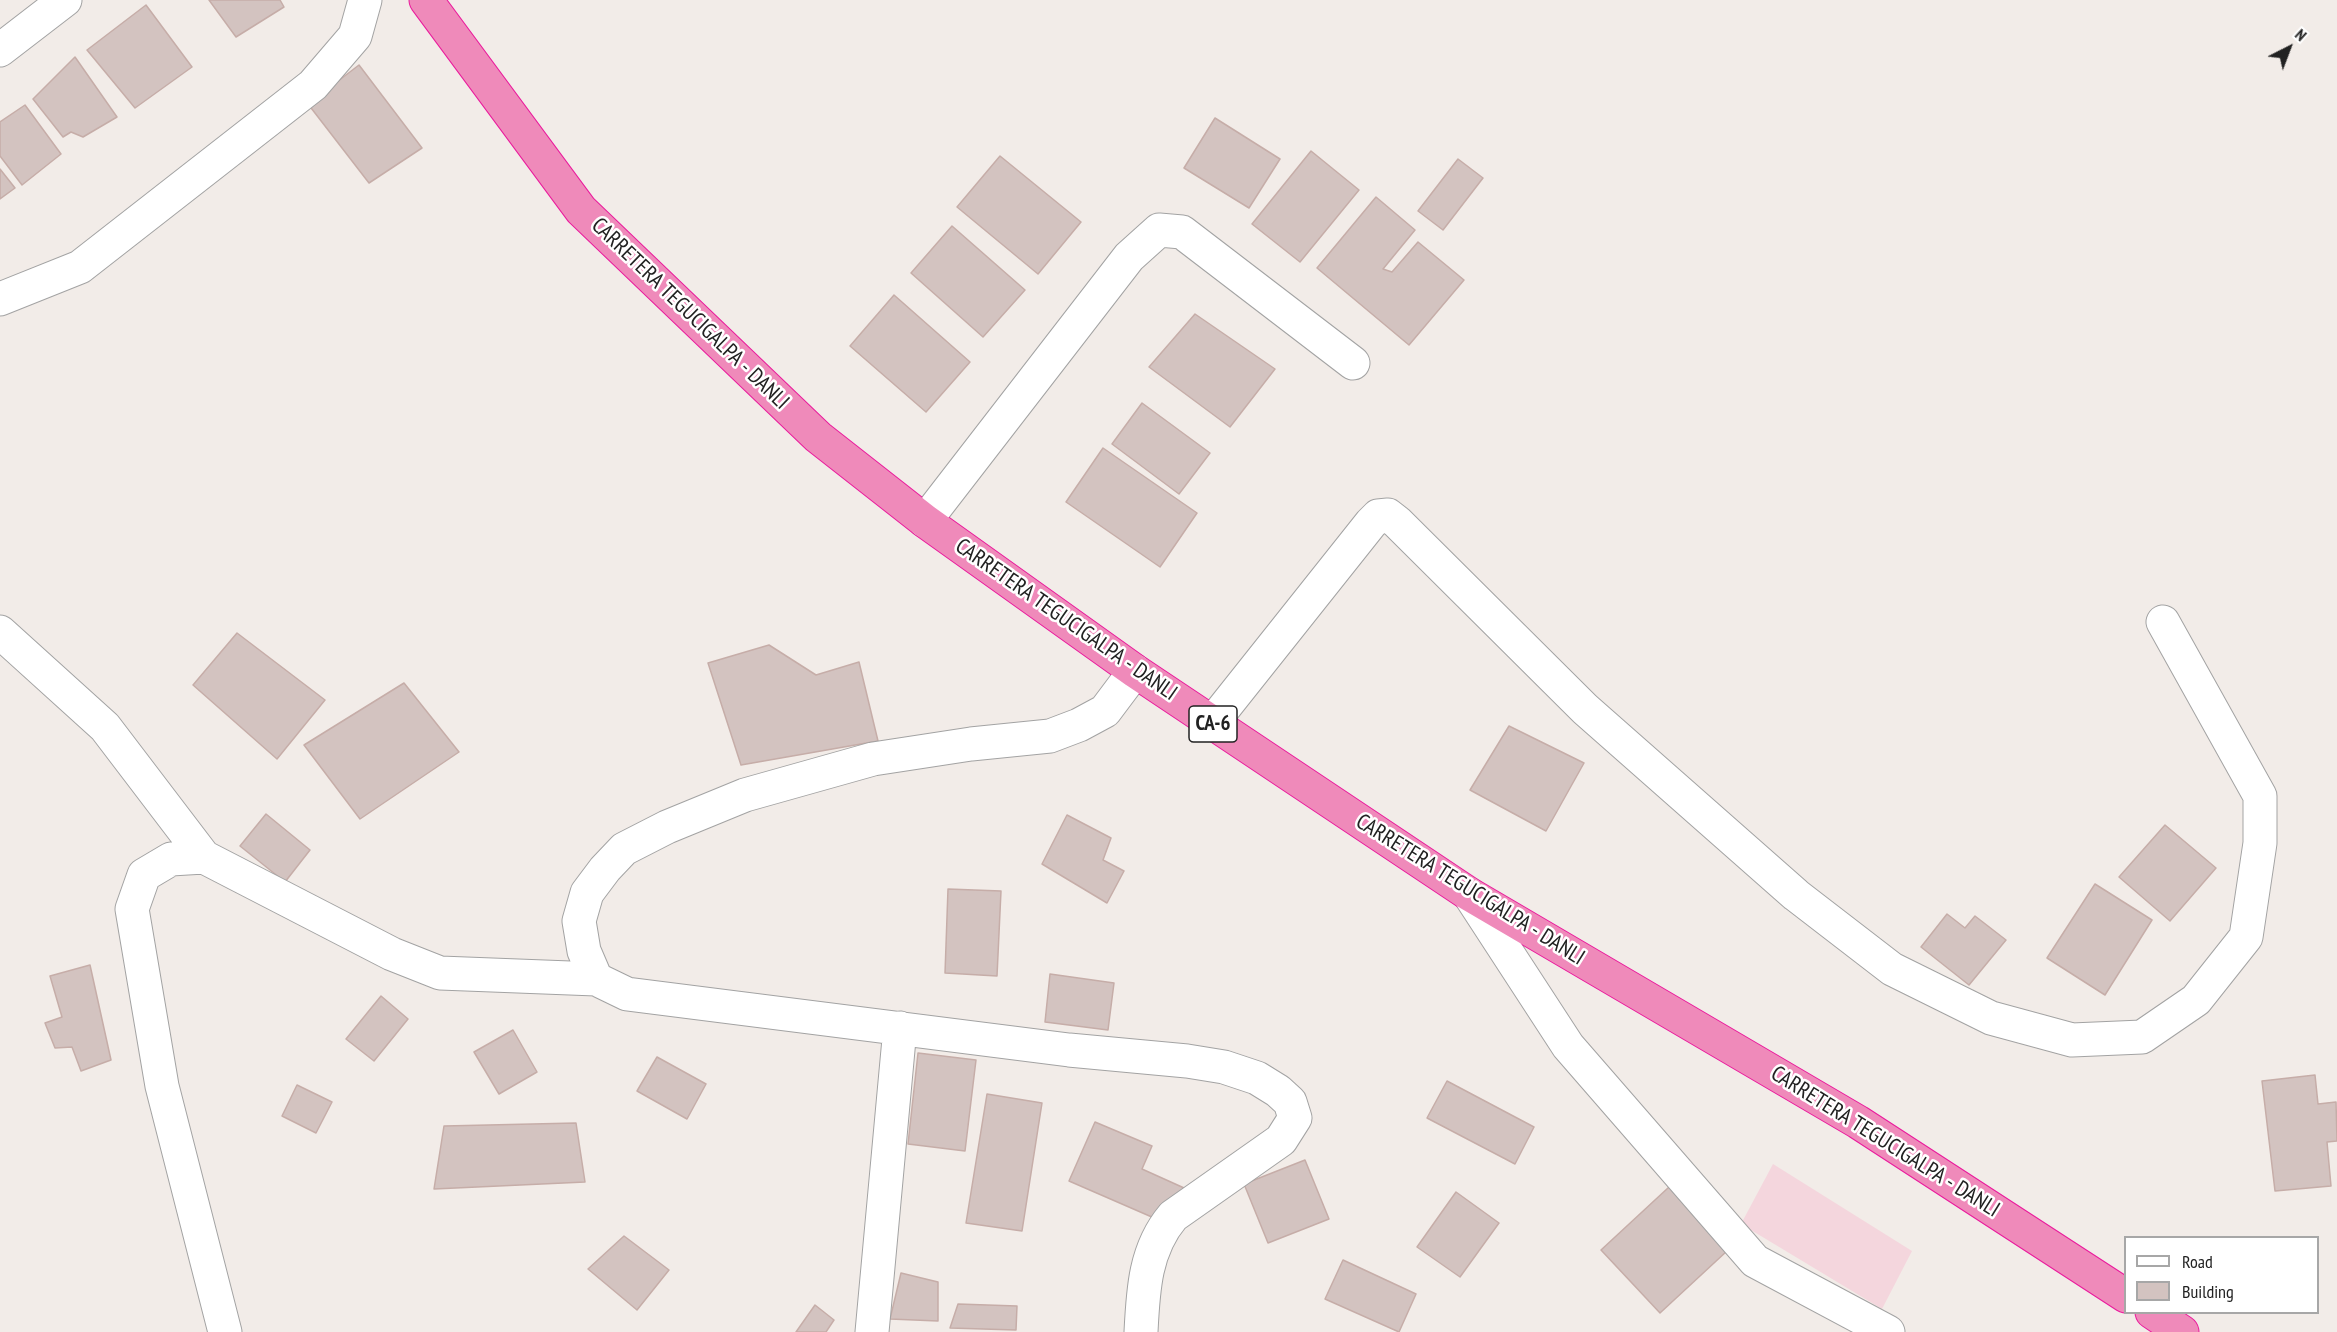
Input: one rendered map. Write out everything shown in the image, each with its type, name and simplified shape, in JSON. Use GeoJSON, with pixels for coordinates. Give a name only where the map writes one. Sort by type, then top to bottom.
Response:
{"type":"FeatureCollection","features":[{"type":"Feature","properties":{"kind":"highway","name":"CARRETERA TEGUCIGALPA - DANLI"},"geometry":{"type":"LineString","coordinates":[[426,0],[581,210],[818,437],[925,521],[1135,671],[1469,894],[1858,1122],[2124,1295]]}},
{"type":"Feature","properties":{"kind":"highway"},"geometry":{"type":"LineString","coordinates":[[2155,1314],[2182,1332]]}},
{"type":"Feature","properties":{"kind":"street"},"geometry":{"type":"LineString","coordinates":[[0,50],[65,0]]}},
{"type":"Feature","properties":{"kind":"street"},"geometry":{"type":"LineString","coordinates":[[0,299],[80,267],[313,85],[355,36],[365,0]]}},
{"type":"Feature","properties":{"kind":"street"},"geometry":{"type":"LineString","coordinates":[[925,521],[1129,256],[1159,230],[1182,232],[1353,363]]}},
{"type":"Feature","properties":{"kind":"street"},"geometry":{"type":"LineString","coordinates":[[1212,723],[1371,523],[1378,516],[1388,515],[1406,530],[1585,710],[1796,895],[1892,969],[1991,1018],[2042,1032],[2072,1040],[2142,1037],[2196,1000],[2246,937],[2260,843],[2260,796],[2163,622]]}},
{"type":"Feature","properties":{"kind":"street"},"geometry":{"type":"LineString","coordinates":[[0,632],[105,727],[204,857],[392,954],[440,973],[596,980],[627,994],[1069,1050],[1187,1061],[1224,1067],[1257,1078],[1278,1091],[1290,1102],[1295,1118],[1281,1140],[1173,1216],[1161,1230],[1152,1248],[1143,1289],[1142,1332]]}},
{"type":"Feature","properties":{"kind":"street"},"geometry":{"type":"LineString","coordinates":[[596,980],[584,951],[579,921],[588,893],[605,869],[624,849],[667,827],[745,795],[873,759],[971,744],[1050,736],[1079,725],[1105,711],[1135,671]]}},
{"type":"Feature","properties":{"kind":"street"},"geometry":{"type":"LineString","coordinates":[[204,857],[171,859],[144,875],[132,909],[162,1086],[225,1332]]}},
{"type":"Feature","properties":{"kind":"street"},"geometry":{"type":"LineString","coordinates":[[1469,894],[1568,1046],[1755,1261],[1888,1332]]}},
{"type":"Feature","properties":{"kind":"street"},"geometry":{"type":"LineString","coordinates":[[872,1332],[900,1028]]}},
{"type":"Feature","properties":{"kind":"shaded area"},"geometry":{"type":"Polygon","coordinates":[[[1773,1164],[1912,1251],[1882,1309],[1741,1224],[1773,1164]]]}},
{"type":"Feature","properties":{"kind":"building"},"geometry":{"type":"Polygon","coordinates":[[[209,0],[280,0],[284,7],[236,37],[209,0]]]}},
{"type":"Feature","properties":{"kind":"building"},"geometry":{"type":"Polygon","coordinates":[[[146,5],[192,67],[135,108],[87,50],[146,5]]]}},
{"type":"Feature","properties":{"kind":"building"},"geometry":{"type":"Polygon","coordinates":[[[75,57],[117,117],[83,137],[71,132],[63,137],[33,99],[75,57]]]}},
{"type":"Feature","properties":{"kind":"building"},"geometry":{"type":"Polygon","coordinates":[[[359,65],[422,148],[369,183],[308,104],[359,65]]]}},
{"type":"Feature","properties":{"kind":"building"},"geometry":{"type":"Polygon","coordinates":[[[25,105],[61,154],[22,185],[0,156],[0,122],[25,105]]]}},
{"type":"Feature","properties":{"kind":"building"},"geometry":{"type":"Polygon","coordinates":[[[1215,118],[1280,159],[1249,208],[1184,168],[1215,118]]]}},
{"type":"Feature","properties":{"kind":"building"},"geometry":{"type":"Polygon","coordinates":[[[1311,151],[1359,190],[1300,262],[1252,224],[1311,151]]]}},
{"type":"Feature","properties":{"kind":"building"},"geometry":{"type":"Polygon","coordinates":[[[1000,156],[1081,222],[1038,274],[957,207],[1000,156]]]}},
{"type":"Feature","properties":{"kind":"building"},"geometry":{"type":"Polygon","coordinates":[[[1458,159],[1483,178],[1443,230],[1418,211],[1458,159]]]}},
{"type":"Feature","properties":{"kind":"building"},"geometry":{"type":"Polygon","coordinates":[[[0,169],[15,188],[0,199],[0,169]]]}},
{"type":"Feature","properties":{"kind":"building"},"geometry":{"type":"Polygon","coordinates":[[[1376,197],[1415,230],[1383,269],[1392,272],[1418,242],[1464,280],[1409,345],[1317,268],[1376,197]]]}},
{"type":"Feature","properties":{"kind":"building"},"geometry":{"type":"Polygon","coordinates":[[[952,226],[1025,290],[983,337],[911,273],[952,226]]]}},
{"type":"Feature","properties":{"kind":"building"},"geometry":{"type":"Polygon","coordinates":[[[894,295],[970,362],[926,412],[850,346],[894,295]]]}},
{"type":"Feature","properties":{"kind":"building"},"geometry":{"type":"Polygon","coordinates":[[[1195,314],[1275,369],[1230,427],[1149,367],[1195,314]]]}},
{"type":"Feature","properties":{"kind":"building"},"geometry":{"type":"Polygon","coordinates":[[[1142,403],[1210,453],[1179,494],[1112,444],[1142,403]]]}},
{"type":"Feature","properties":{"kind":"building"},"geometry":{"type":"Polygon","coordinates":[[[1103,448],[1197,513],[1160,567],[1066,502],[1103,448]]]}},
{"type":"Feature","properties":{"kind":"building"},"geometry":{"type":"Polygon","coordinates":[[[237,633],[325,700],[277,759],[193,685],[237,633]]]}},
{"type":"Feature","properties":{"kind":"building"},"geometry":{"type":"Polygon","coordinates":[[[769,645],[816,675],[859,662],[878,741],[741,765],[708,663],[769,645]]]}},
{"type":"Feature","properties":{"kind":"building"},"geometry":{"type":"Polygon","coordinates":[[[404,683],[459,752],[360,819],[304,745],[404,683]]]}},
{"type":"Feature","properties":{"kind":"building"},"geometry":{"type":"Polygon","coordinates":[[[1509,726],[1584,763],[1546,831],[1470,790],[1509,726]]]}},
{"type":"Feature","properties":{"kind":"building"},"geometry":{"type":"Polygon","coordinates":[[[266,814],[310,850],[285,882],[240,846],[266,814]]]}},
{"type":"Feature","properties":{"kind":"building"},"geometry":{"type":"Polygon","coordinates":[[[1067,815],[1111,838],[1103,860],[1124,871],[1107,903],[1042,864],[1067,815]]]}},
{"type":"Feature","properties":{"kind":"building"},"geometry":{"type":"Polygon","coordinates":[[[2165,825],[2216,868],[2170,921],[2119,877],[2165,825]]]}},
{"type":"Feature","properties":{"kind":"building"},"geometry":{"type":"Polygon","coordinates":[[[2095,884],[2152,920],[2105,995],[2047,958],[2095,884]]]}},
{"type":"Feature","properties":{"kind":"building"},"geometry":{"type":"Polygon","coordinates":[[[948,889],[1001,891],[997,976],[945,973],[948,889]]]}},
{"type":"Feature","properties":{"kind":"building"},"geometry":{"type":"Polygon","coordinates":[[[1947,914],[1965,928],[1975,916],[2006,940],[1969,985],[1921,947],[1947,914]]]}},
{"type":"Feature","properties":{"kind":"building"},"geometry":{"type":"Polygon","coordinates":[[[90,965],[111,1060],[81,1071],[72,1047],[55,1048],[45,1023],[62,1017],[50,976],[90,965]]]}},
{"type":"Feature","properties":{"kind":"building"},"geometry":{"type":"Polygon","coordinates":[[[1050,974],[1114,983],[1108,1030],[1045,1022],[1050,974]]]}},
{"type":"Feature","properties":{"kind":"building"},"geometry":{"type":"Polygon","coordinates":[[[381,996],[408,1019],[374,1061],[346,1039],[381,996]]]}},
{"type":"Feature","properties":{"kind":"building"},"geometry":{"type":"Polygon","coordinates":[[[513,1030],[537,1072],[499,1094],[474,1052],[513,1030]]]}},
{"type":"Feature","properties":{"kind":"building"},"geometry":{"type":"Polygon","coordinates":[[[918,1053],[976,1060],[965,1151],[908,1144],[918,1053]]]}},
{"type":"Feature","properties":{"kind":"building"},"geometry":{"type":"Polygon","coordinates":[[[657,1057],[706,1084],[687,1119],[637,1091],[657,1057]]]}},
{"type":"Feature","properties":{"kind":"building"},"geometry":{"type":"Polygon","coordinates":[[[2315,1075],[2318,1104],[2336,1102],[2337,1141],[2327,1142],[2331,1186],[2275,1191],[2262,1081],[2315,1075]]]}},
{"type":"Feature","properties":{"kind":"building"},"geometry":{"type":"Polygon","coordinates":[[[1447,1081],[1534,1127],[1515,1164],[1427,1118],[1447,1081]]]}},
{"type":"Feature","properties":{"kind":"building"},"geometry":{"type":"Polygon","coordinates":[[[297,1085],[332,1102],[316,1133],[282,1116],[297,1085]]]}},
{"type":"Feature","properties":{"kind":"building"},"geometry":{"type":"Polygon","coordinates":[[[987,1094],[1042,1103],[1022,1231],[966,1223],[987,1094]]]}},
{"type":"Feature","properties":{"kind":"building"},"geometry":{"type":"Polygon","coordinates":[[[1095,1122],[1152,1146],[1142,1169],[1193,1192],[1161,1221],[1069,1181],[1095,1122]]]}},
{"type":"Feature","properties":{"kind":"building"},"geometry":{"type":"Polygon","coordinates":[[[576,1123],[585,1182],[434,1189],[444,1126],[576,1123]]]}},
{"type":"Feature","properties":{"kind":"building"},"geometry":{"type":"Polygon","coordinates":[[[1305,1160],[1329,1219],[1268,1243],[1244,1184],[1305,1160]]]}},
{"type":"Feature","properties":{"kind":"building"},"geometry":{"type":"Polygon","coordinates":[[[1669,1187],[1727,1251],[1660,1313],[1601,1250],[1669,1187]]]}},
{"type":"Feature","properties":{"kind":"building"},"geometry":{"type":"Polygon","coordinates":[[[1456,1192],[1499,1223],[1460,1277],[1417,1247],[1456,1192]]]}},
{"type":"Feature","properties":{"kind":"building"},"geometry":{"type":"Polygon","coordinates":[[[624,1236],[669,1270],[637,1310],[588,1269],[624,1236]]]}},
{"type":"Feature","properties":{"kind":"building"},"geometry":{"type":"Polygon","coordinates":[[[1343,1260],[1416,1294],[1399,1332],[1325,1299],[1343,1260]]]}},
{"type":"Feature","properties":{"kind":"building"},"geometry":{"type":"Polygon","coordinates":[[[901,1273],[938,1282],[938,1321],[890,1319],[901,1273]]]}},
{"type":"Feature","properties":{"kind":"building"},"geometry":{"type":"Polygon","coordinates":[[[958,1304],[1017,1306],[1016,1330],[950,1328],[958,1304]]]}},
{"type":"Feature","properties":{"kind":"building"},"geometry":{"type":"Polygon","coordinates":[[[815,1305],[834,1320],[826,1332],[796,1332],[815,1305]]]}}]}
